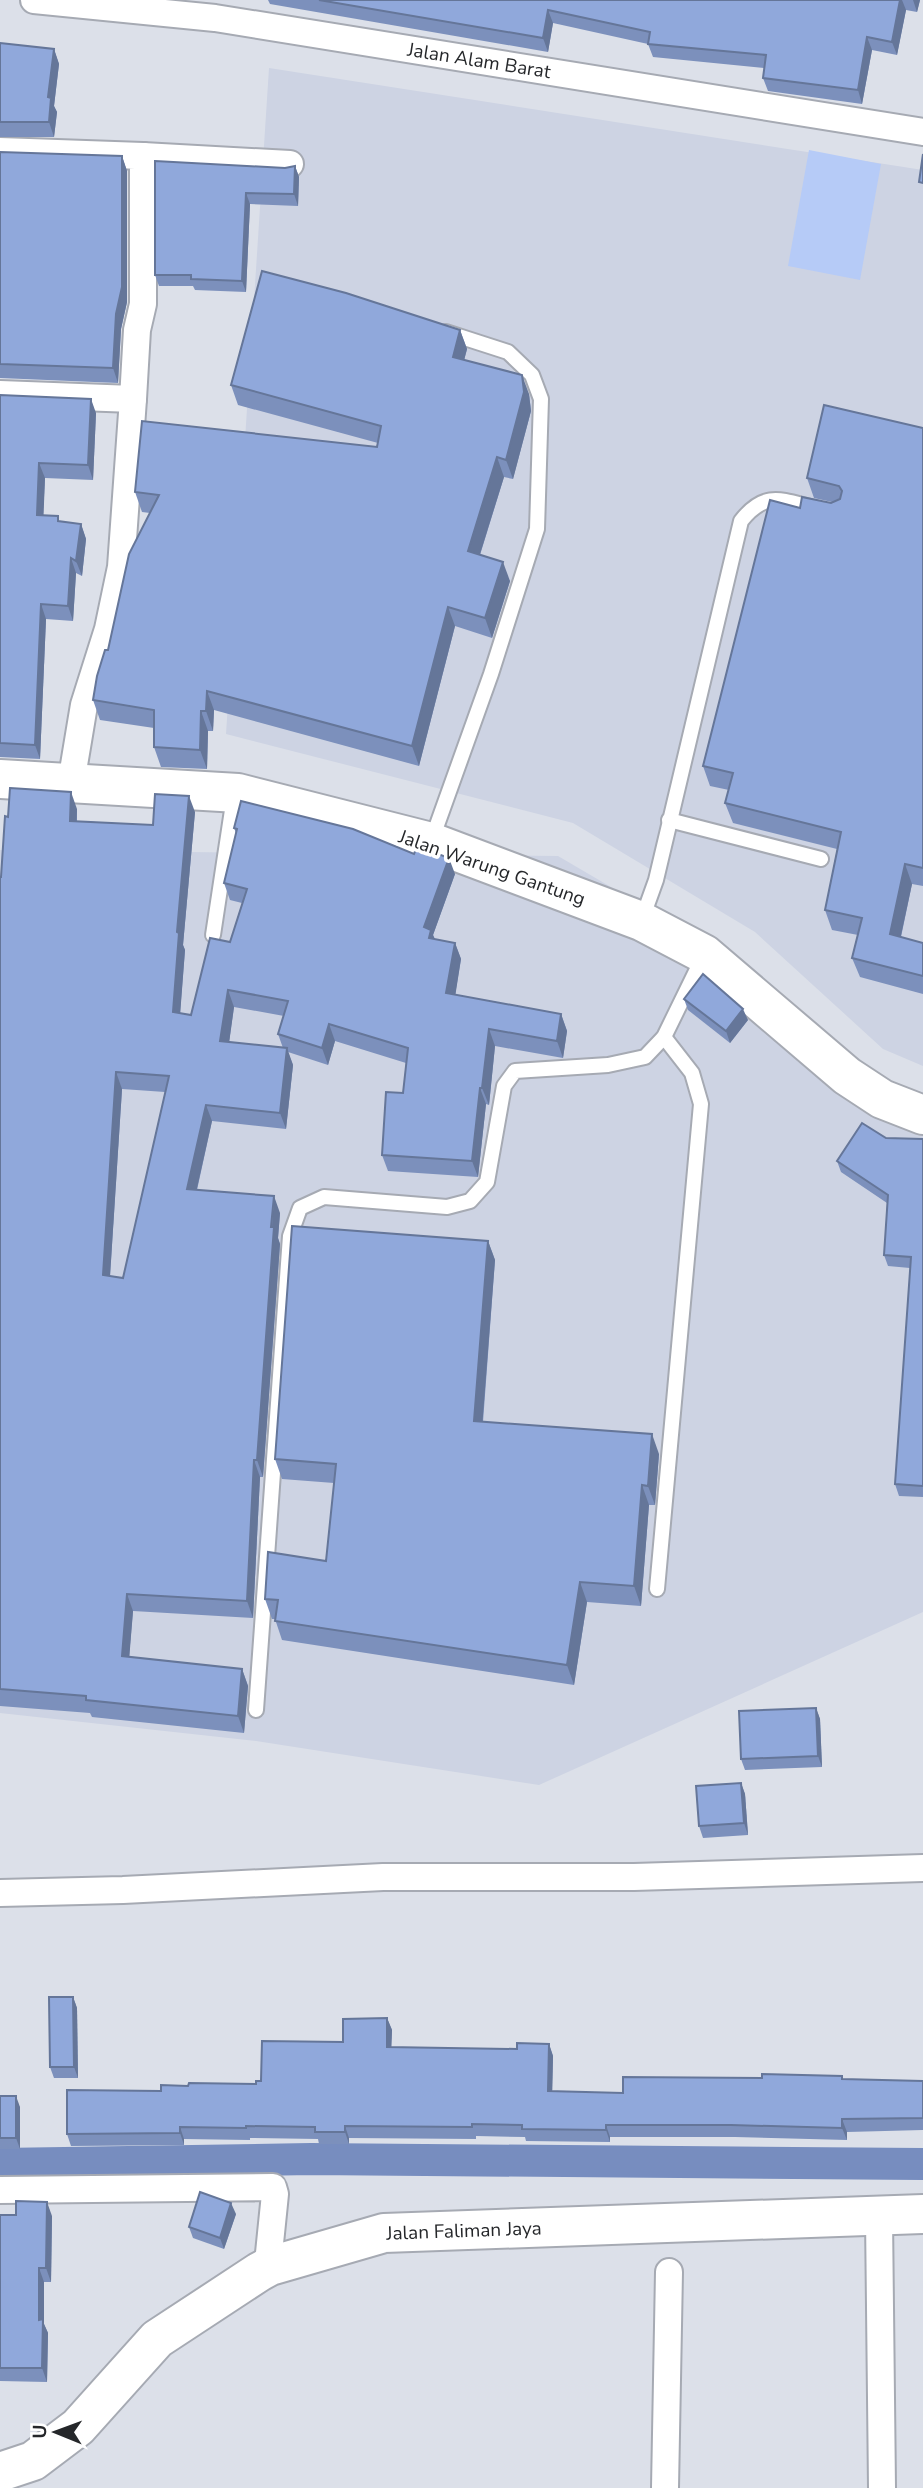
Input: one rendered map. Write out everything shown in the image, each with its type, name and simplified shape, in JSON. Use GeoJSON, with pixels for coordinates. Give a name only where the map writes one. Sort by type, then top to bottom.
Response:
{"type":"FeatureCollection","features":[{"type":"Feature","properties":{"kind":"street","name":"Jalan Alam Barat"},"geometry":{"type":"LineString","coordinates":[[34,0],[215,9],[922,128]]}},
{"type":"Feature","properties":{"kind":"street"},"geometry":{"type":"LineString","coordinates":[[0,151],[290,164]]}},
{"type":"Feature","properties":{"kind":"street"},"geometry":{"type":"LineString","coordinates":[[71,783],[84,705],[108,629],[121,567],[137,330],[143,304],[143,156]]}},
{"type":"Feature","properties":{"kind":"street"},"geometry":{"type":"LineString","coordinates":[[0,394],[133,399]]}},
{"type":"Feature","properties":{"kind":"street","name":"Jalan Warung Gantung"},"geometry":{"type":"LineString","coordinates":[[0,779],[238,793],[431,842],[641,921],[704,954],[847,1076],[882,1099],[923,1115]]}},
{"type":"Feature","properties":{"kind":"street"},"geometry":{"type":"LineString","coordinates":[[0,1893],[123,1890],[383,1877],[634,1877],[923,1868]]}},
{"type":"Feature","properties":{"kind":"street"},"geometry":{"type":"LineString","coordinates":[[0,2190],[270,2187],[275,2194],[266,2264]]}},
{"type":"Feature","properties":{"kind":"street","name":"Jalan Faliman Jaya"},"geometry":{"type":"LineString","coordinates":[[0,2472],[33,2461],[78,2427],[158,2339],[266,2264],[384,2233],[923,2214]]}},
{"type":"Feature","properties":{"kind":"street"},"geometry":{"type":"LineString","coordinates":[[879,2217],[882,2488]]}},
{"type":"Feature","properties":{"kind":"street"},"geometry":{"type":"LineString","coordinates":[[665,2488],[669,2272]]}},
{"type":"Feature","properties":{"kind":"lane"},"geometry":{"type":"LineString","coordinates":[[431,842],[491,674],[537,529],[541,398],[532,375],[508,352],[432,327]]}},
{"type":"Feature","properties":{"kind":"lane"},"geometry":{"type":"LineString","coordinates":[[641,921],[656,880],[741,521],[754,505],[772,499],[827,510]]}},
{"type":"Feature","properties":{"kind":"lane"},"geometry":{"type":"LineString","coordinates":[[213,935],[232,810],[238,793]]}},
{"type":"Feature","properties":{"kind":"lane"},"geometry":{"type":"LineString","coordinates":[[669,820],[821,859]]}},
{"type":"Feature","properties":{"kind":"lane"},"geometry":{"type":"LineString","coordinates":[[256,1710],[290,1236],[300,1208],[324,1197],[447,1207],[470,1201],[487,1182],[505,1086],[515,1071],[608,1065],[645,1057],[664,1037],[704,954]]}},
{"type":"Feature","properties":{"kind":"lane"},"geometry":{"type":"LineString","coordinates":[[657,1590],[701,1104],[692,1073],[664,1037]]}},
{"type":"Feature","properties":{"kind":"shaded area"},"geometry":{"type":"Polygon","coordinates":[[[269,68],[923,170],[923,1066],[883,1049],[755,932],[573,823],[226,734],[269,68]]]}},
{"type":"Feature","properties":{"kind":"shaded area"},"geometry":{"type":"Polygon","coordinates":[[[809,150],[881,164],[860,280],[788,266],[809,150]]]}},
{"type":"Feature","properties":{"kind":"shaded area"},"geometry":{"type":"Polygon","coordinates":[[[0,850],[558,856],[732,958],[850,1073],[923,1107],[923,1612],[539,1785],[256,1741],[0,1713],[0,850]]]}},
{"type":"Feature","properties":{"kind":"building"},"geometry":{"type":"Polygon","coordinates":[[[319,0],[900,0],[892,42],[867,37],[858,90],[763,78],[766,55],[648,44],[650,32],[548,10],[543,38],[319,0]]]}},
{"type":"Feature","properties":{"kind":"building"},"geometry":{"type":"Polygon","coordinates":[[[0,43],[54,49],[48,97],[51,98],[49,122],[0,122],[0,43]]]}},
{"type":"Feature","properties":{"kind":"building"},"geometry":{"type":"Polygon","coordinates":[[[0,152],[122,156],[122,287],[116,314],[113,368],[0,364],[0,152]]]}},
{"type":"Feature","properties":{"kind":"building"},"geometry":{"type":"Polygon","coordinates":[[[923,154],[923,183],[919,182],[923,154]]]}},
{"type":"Feature","properties":{"kind":"building"},"geometry":{"type":"Polygon","coordinates":[[[155,161],[285,168],[295,166],[294,194],[246,193],[242,281],[191,279],[191,275],[155,275],[155,161]]]}},
{"type":"Feature","properties":{"kind":"building"},"geometry":{"type":"Polygon","coordinates":[[[262,271],[346,293],[460,330],[453,357],[522,375],[524,392],[506,460],[497,457],[468,551],[503,562],[485,618],[448,607],[412,746],[207,691],[206,711],[201,711],[200,750],[154,747],[154,710],[93,700],[97,676],[105,650],[108,650],[129,554],[159,495],[135,492],[142,421],[377,447],[381,426],[231,385],[262,271]]]}},
{"type":"Feature","properties":{"kind":"building"},"geometry":{"type":"Polygon","coordinates":[[[0,395],[91,399],[88,465],[39,463],[37,515],[58,516],[58,521],[81,524],[76,561],[71,558],[68,606],[41,604],[35,745],[0,743],[0,395]]]}},
{"type":"Feature","properties":{"kind":"building"},"geometry":{"type":"Polygon","coordinates":[[[824,405],[923,428],[923,868],[905,864],[890,934],[923,943],[923,976],[852,958],[862,918],[825,910],[841,832],[725,803],[733,773],[703,766],[770,500],[800,508],[802,497],[831,503],[840,499],[842,491],[839,486],[807,478],[824,405]]]}},
{"type":"Feature","properties":{"kind":"building"},"geometry":{"type":"Polygon","coordinates":[[[10,788],[71,792],[70,821],[153,825],[155,794],[189,796],[173,1012],[191,1015],[210,938],[230,942],[247,889],[224,883],[241,801],[353,829],[414,854],[417,846],[449,858],[424,927],[431,930],[429,938],[455,943],[446,993],[561,1014],[557,1041],[489,1029],[472,1161],[382,1155],[386,1092],[403,1093],[408,1048],[329,1024],[322,1048],[278,1034],[288,1001],[228,990],[220,1041],[287,1048],[280,1113],[206,1105],[187,1189],[274,1196],[257,1460],[254,1460],[247,1601],[127,1594],[122,1656],[242,1669],[238,1716],[86,1700],[86,1696],[0,1689],[0,877],[5,816],[8,817],[10,788]],[[116,1072],[103,1275],[123,1278],[169,1076],[116,1072]]]}},
{"type":"Feature","properties":{"kind":"building"},"geometry":{"type":"Polygon","coordinates":[[[703,974],[743,1009],[726,1031],[684,999],[703,974]]]}},
{"type":"Feature","properties":{"kind":"building"},"geometry":{"type":"Polygon","coordinates":[[[862,1123],[886,1138],[923,1139],[923,1486],[895,1484],[911,1257],[884,1255],[888,1195],[837,1161],[862,1123]]]}},
{"type":"Feature","properties":{"kind":"building"},"geometry":{"type":"Polygon","coordinates":[[[292,1226],[488,1241],[474,1421],[652,1434],[648,1486],[642,1485],[634,1586],[580,1582],[567,1665],[275,1621],[278,1600],[265,1599],[268,1552],[326,1561],[336,1464],[275,1459],[292,1226]]]}},
{"type":"Feature","properties":{"kind":"building"},"geometry":{"type":"Polygon","coordinates":[[[816,1708],[818,1756],[741,1759],[739,1711],[816,1708]]]}},
{"type":"Feature","properties":{"kind":"building"},"geometry":{"type":"Polygon","coordinates":[[[741,1783],[744,1823],[699,1826],[696,1786],[741,1783]]]}},
{"type":"Feature","properties":{"kind":"building"},"geometry":{"type":"Polygon","coordinates":[[[49,1997],[73,1997],[74,2067],[50,2067],[49,1997]]]}},
{"type":"Feature","properties":{"kind":"building"},"geometry":{"type":"Polygon","coordinates":[[[387,2018],[387,2047],[517,2049],[517,2043],[549,2044],[548,2091],[623,2093],[623,2077],[762,2078],[762,2074],[923,2081],[923,2118],[842,2119],[842,2128],[606,2125],[606,2130],[522,2129],[522,2125],[472,2124],[472,2127],[345,2126],[345,2132],[315,2132],[315,2127],[246,2126],[180,2127],[180,2133],[67,2134],[67,2090],[161,2091],[161,2085],[256,2084],[256,2081],[261,2081],[262,2041],[343,2042],[343,2019],[387,2018]]]}},
{"type":"Feature","properties":{"kind":"building"},"geometry":{"type":"Polygon","coordinates":[[[0,2096],[16,2096],[16,2138],[0,2138],[0,2096]]]}},
{"type":"Feature","properties":{"kind":"building"},"geometry":{"type":"Polygon","coordinates":[[[200,2192],[231,2203],[220,2238],[189,2227],[200,2192]]]}},
{"type":"Feature","properties":{"kind":"building"},"geometry":{"type":"Polygon","coordinates":[[[16,2201],[47,2202],[46,2268],[39,2268],[39,2320],[43,2319],[42,2368],[0,2368],[0,2215],[16,2215],[16,2201]]]}},
{"type":"Feature","properties":{"kind":"waterway"},"geometry":{"type":"LineString","coordinates":[[0,2164],[311,2159],[923,2164]]}}]}
